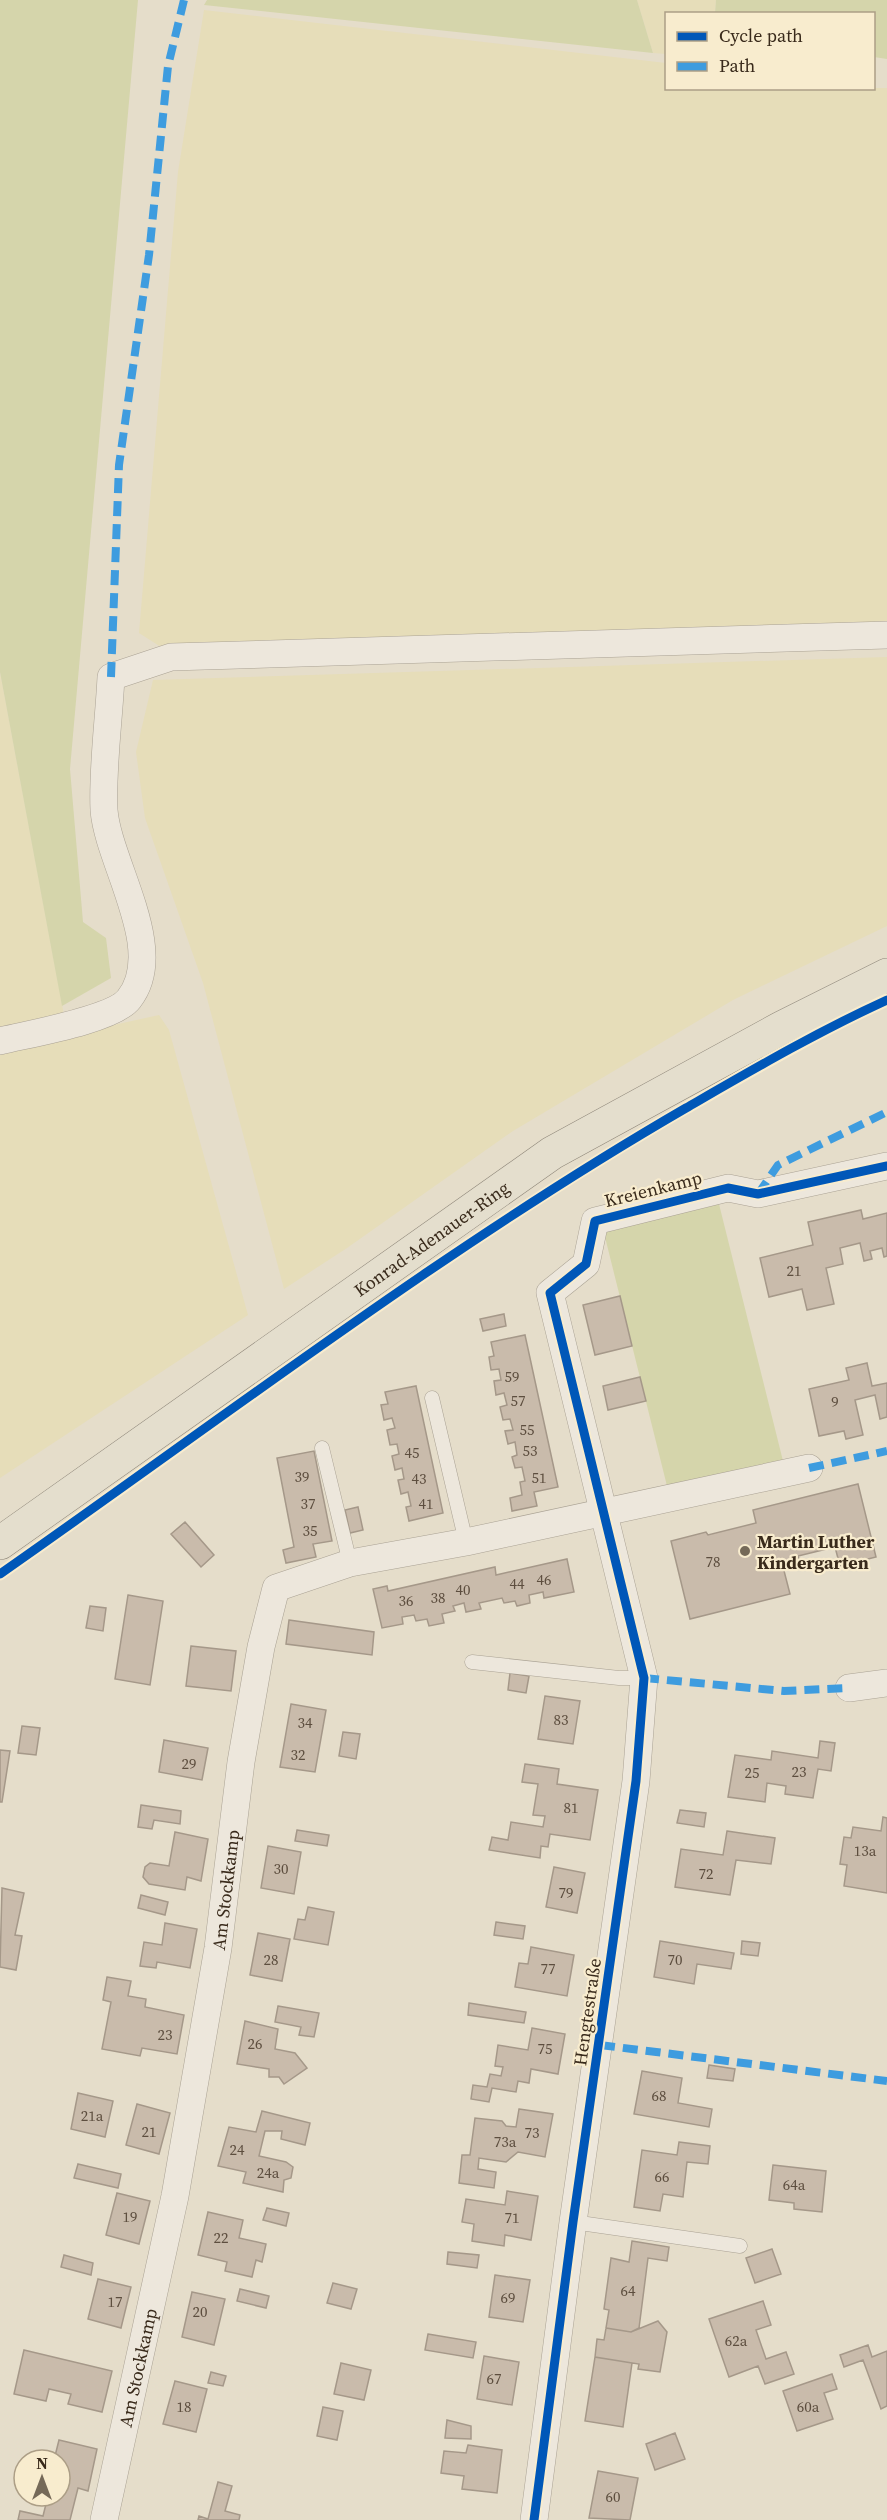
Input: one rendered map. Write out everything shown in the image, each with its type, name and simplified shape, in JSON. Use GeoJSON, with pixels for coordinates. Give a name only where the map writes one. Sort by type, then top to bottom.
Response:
{"type":"FeatureCollection","features":[{"type":"Feature","properties":{"kind":"main road","name":"Konrad-Adenauer-Ring"},"geometry":{"type":"LineString","coordinates":[[0,1543],[552,1154],[781,1028],[887,975]]}},
{"type":"Feature","properties":{"kind":"street"},"geometry":{"type":"LineString","coordinates":[[0,1041],[103,1016],[129,1000],[141,976],[141,946],[104,811],[111,677],[171,657],[887,635]]}},
{"type":"Feature","properties":{"kind":"street","name":"Kreienkamp"},"geometry":{"type":"LineString","coordinates":[[603,1512],[550,1293],[586,1264],[595,1221],[728,1188],[758,1194],[887,1166]]}},
{"type":"Feature","properties":{"kind":"street"},"geometry":{"type":"LineString","coordinates":[[603,1512],[809,1468]]}},
{"type":"Feature","properties":{"kind":"street","name":"Am Stockkamp"},"geometry":{"type":"LineString","coordinates":[[104,2520],[175,2196],[218,1948],[241,1762],[261,1647],[276,1588],[350,1563],[466,1542],[603,1512]]}},
{"type":"Feature","properties":{"kind":"street","name":"Hengtestraße"},"geometry":{"type":"LineString","coordinates":[[534,2520],[573,2222],[634,1792],[644,1678],[603,1512]]}},
{"type":"Feature","properties":{"kind":"street"},"geometry":{"type":"LineString","coordinates":[[849,1689],[887,1683]]}},
{"type":"Feature","properties":{"kind":"lane"},"geometry":{"type":"LineString","coordinates":[[432,1398],[466,1542]]}},
{"type":"Feature","properties":{"kind":"lane"},"geometry":{"type":"LineString","coordinates":[[322,1448],[350,1563]]}},
{"type":"Feature","properties":{"kind":"lane"},"geometry":{"type":"LineString","coordinates":[[471,1662],[619,1678],[644,1678]]}},
{"type":"Feature","properties":{"kind":"lane"},"geometry":{"type":"LineString","coordinates":[[573,2222],[740,2246]]}},
{"type":"Feature","properties":{"kind":"shaded area"},"geometry":{"type":"Polygon","coordinates":[[[637,0],[716,0],[715,12],[665,12],[665,54],[653,53],[637,0]]]}},
{"type":"Feature","properties":{"kind":"shaded area"},"geometry":{"type":"Polygon","coordinates":[[[204,10],[665,63],[665,90],[875,90],[875,88],[887,88],[887,625],[161,647],[139,633],[178,172],[204,10]]]}},
{"type":"Feature","properties":{"kind":"shaded area"},"geometry":{"type":"Polygon","coordinates":[[[887,657],[887,926],[733,1000],[513,1131],[347,1248],[284,1289],[203,983],[145,818],[136,752],[153,680],[887,657]]]}},
{"type":"Feature","properties":{"kind":"shaded area"},"geometry":{"type":"Polygon","coordinates":[[[0,672],[64,1015],[0,1028],[0,672]]]}},
{"type":"Feature","properties":{"kind":"shaded area"},"geometry":{"type":"Polygon","coordinates":[[[159,1015],[169,1030],[248,1315],[0,1478],[0,1050],[159,1015]]]}},
{"type":"Feature","properties":{"kind":"green space"},"geometry":{"type":"Polygon","coordinates":[[[0,0],[138,0],[70,769],[83,922],[106,938],[111,978],[62,1006],[0,672],[0,0]]]}},
{"type":"Feature","properties":{"kind":"green space"},"geometry":{"type":"Polygon","coordinates":[[[207,0],[637,0],[653,53],[204,5],[207,0]]]}},
{"type":"Feature","properties":{"kind":"green space"},"geometry":{"type":"Polygon","coordinates":[[[716,0],[887,0],[887,59],[875,57],[875,12],[715,12],[716,0]]]}},
{"type":"Feature","properties":{"kind":"green space"},"geometry":{"type":"Polygon","coordinates":[[[717,1196],[786,1473],[670,1498],[602,1225],[717,1196]]]}},
{"type":"Feature","properties":{"kind":"building"},"geometry":{"type":"Polygon","coordinates":[[[861,1210],[863,1219],[887,1213],[887,1256],[884,1257],[882,1248],[870,1251],[872,1259],[864,1261],[860,1243],[840,1248],[843,1264],[826,1268],[834,1304],[807,1310],[802,1289],[769,1297],[760,1258],[813,1245],[808,1222],[861,1210]]]}},
{"type":"Feature","properties":{"kind":"building"},"geometry":{"type":"Polygon","coordinates":[[[620,1296],[632,1346],[595,1355],[583,1305],[620,1296]]]}},
{"type":"Feature","properties":{"kind":"building"},"geometry":{"type":"Polygon","coordinates":[[[504,1314],[506,1326],[483,1331],[480,1319],[504,1314]]]}},
{"type":"Feature","properties":{"kind":"building"},"geometry":{"type":"Polygon","coordinates":[[[525,1335],[558,1487],[534,1492],[537,1506],[512,1511],[510,1498],[522,1495],[520,1482],[525,1481],[522,1467],[515,1468],[512,1457],[517,1455],[515,1442],[508,1444],[505,1431],[513,1430],[510,1419],[503,1420],[500,1407],[507,1405],[504,1393],[496,1395],[494,1381],[501,1380],[499,1369],[491,1370],[489,1357],[494,1356],[491,1342],[525,1335]]]}},
{"type":"Feature","properties":{"kind":"building"},"geometry":{"type":"Polygon","coordinates":[[[867,1363],[872,1386],[887,1383],[887,1417],[880,1419],[875,1395],[855,1400],[863,1435],[846,1439],[844,1431],[819,1436],[809,1389],[849,1380],[846,1368],[867,1363]]]}},
{"type":"Feature","properties":{"kind":"building"},"geometry":{"type":"Polygon","coordinates":[[[640,1377],[646,1401],[608,1410],[603,1386],[640,1377]]]}},
{"type":"Feature","properties":{"kind":"building"},"geometry":{"type":"Polygon","coordinates":[[[416,1386],[443,1513],[409,1521],[406,1507],[411,1506],[408,1492],[401,1494],[398,1480],[404,1479],[402,1468],[395,1470],[392,1456],[399,1454],[397,1444],[390,1445],[387,1430],[395,1428],[392,1418],[384,1420],[381,1405],[388,1404],[385,1392],[416,1386]]]}},
{"type":"Feature","properties":{"kind":"building"},"geometry":{"type":"Polygon","coordinates":[[[314,1451],[332,1541],[313,1544],[316,1557],[286,1563],[283,1550],[294,1547],[277,1458],[314,1451]]]}},
{"type":"Feature","properties":{"kind":"building","name":"Martin Luther Kindergarten"},"geometry":{"type":"Polygon","coordinates":[[[858,1484],[876,1557],[840,1566],[835,1547],[798,1556],[799,1559],[782,1563],[790,1594],[690,1619],[671,1541],[756,1523],[753,1510],[858,1484]]]}},
{"type":"Feature","properties":{"kind":"building"},"geometry":{"type":"Polygon","coordinates":[[[358,1507],[363,1530],[350,1533],[345,1510],[358,1507]]]}},
{"type":"Feature","properties":{"kind":"building"},"geometry":{"type":"Polygon","coordinates":[[[185,1522],[214,1555],[201,1567],[171,1534],[185,1522]]]}},
{"type":"Feature","properties":{"kind":"building"},"geometry":{"type":"Polygon","coordinates":[[[567,1559],[574,1592],[544,1598],[543,1592],[529,1595],[530,1603],[517,1606],[515,1601],[504,1603],[502,1598],[479,1603],[481,1609],[466,1612],[464,1603],[453,1606],[455,1611],[442,1614],[444,1623],[429,1626],[427,1619],[416,1621],[414,1615],[402,1617],[403,1624],[382,1628],[373,1589],[387,1586],[388,1591],[495,1567],[496,1575],[567,1559]]]}},
{"type":"Feature","properties":{"kind":"building"},"geometry":{"type":"Polygon","coordinates":[[[128,1595],[163,1601],[150,1685],[115,1679],[128,1595]]]}},
{"type":"Feature","properties":{"kind":"building"},"geometry":{"type":"Polygon","coordinates":[[[90,1606],[106,1608],[103,1631],[86,1628],[90,1606]]]}},
{"type":"Feature","properties":{"kind":"building"},"geometry":{"type":"Polygon","coordinates":[[[289,1620],[374,1632],[372,1655],[286,1644],[289,1620]]]}},
{"type":"Feature","properties":{"kind":"building"},"geometry":{"type":"Polygon","coordinates":[[[191,1646],[236,1651],[231,1691],[186,1686],[191,1646]]]}},
{"type":"Feature","properties":{"kind":"building"},"geometry":{"type":"Polygon","coordinates":[[[510,1673],[529,1676],[526,1693],[508,1690],[510,1673]]]}},
{"type":"Feature","properties":{"kind":"building"},"geometry":{"type":"Polygon","coordinates":[[[545,1696],[580,1701],[573,1744],[538,1739],[545,1696]]]}},
{"type":"Feature","properties":{"kind":"building"},"geometry":{"type":"Polygon","coordinates":[[[291,1704],[326,1710],[315,1772],[280,1767],[291,1704]]]}},
{"type":"Feature","properties":{"kind":"building"},"geometry":{"type":"Polygon","coordinates":[[[22,1726],[40,1728],[36,1755],[18,1753],[22,1726]]]}},
{"type":"Feature","properties":{"kind":"building"},"geometry":{"type":"Polygon","coordinates":[[[343,1732],[360,1734],[356,1759],[339,1756],[343,1732]]]}},
{"type":"Feature","properties":{"kind":"building"},"geometry":{"type":"Polygon","coordinates":[[[164,1740],[208,1748],[202,1780],[159,1772],[164,1740]]]}},
{"type":"Feature","properties":{"kind":"building"},"geometry":{"type":"Polygon","coordinates":[[[820,1741],[835,1743],[831,1771],[818,1769],[813,1798],[785,1794],[786,1786],[767,1783],[765,1802],[728,1797],[735,1755],[771,1760],[772,1751],[818,1758],[820,1741]]]}},
{"type":"Feature","properties":{"kind":"building"},"geometry":{"type":"Polygon","coordinates":[[[0,1750],[10,1751],[2,1802],[0,1802],[0,1750]]]}},
{"type":"Feature","properties":{"kind":"building"},"geometry":{"type":"Polygon","coordinates":[[[525,1764],[559,1769],[557,1784],[598,1790],[590,1840],[550,1834],[548,1847],[541,1846],[540,1858],[489,1850],[492,1837],[508,1840],[511,1822],[543,1827],[545,1816],[533,1815],[538,1784],[522,1782],[525,1764]]]}},
{"type":"Feature","properties":{"kind":"building"},"geometry":{"type":"Polygon","coordinates":[[[141,1805],[181,1811],[180,1824],[154,1820],[152,1829],[138,1827],[141,1805]]]}},
{"type":"Feature","properties":{"kind":"building"},"geometry":{"type":"Polygon","coordinates":[[[680,1810],[706,1813],[704,1827],[677,1823],[680,1810]]]}},
{"type":"Feature","properties":{"kind":"building"},"geometry":{"type":"Polygon","coordinates":[[[883,1817],[887,1818],[887,1893],[844,1886],[847,1865],[840,1864],[844,1837],[851,1838],[853,1827],[881,1831],[883,1817]]]}},
{"type":"Feature","properties":{"kind":"building"},"geometry":{"type":"Polygon","coordinates":[[[297,1830],[329,1835],[327,1846],[295,1841],[297,1830]]]}},
{"type":"Feature","properties":{"kind":"building"},"geometry":{"type":"Polygon","coordinates":[[[727,1831],[775,1838],[771,1864],[736,1860],[730,1895],[675,1887],[681,1849],[723,1855],[727,1831]]]}},
{"type":"Feature","properties":{"kind":"building"},"geometry":{"type":"Polygon","coordinates":[[[175,1832],[208,1839],[201,1881],[187,1877],[185,1890],[149,1884],[143,1877],[145,1867],[150,1863],[169,1866],[175,1832]]]}},
{"type":"Feature","properties":{"kind":"building"},"geometry":{"type":"Polygon","coordinates":[[[268,1846],[301,1852],[294,1894],[261,1888],[268,1846]]]}},
{"type":"Feature","properties":{"kind":"building"},"geometry":{"type":"Polygon","coordinates":[[[554,1867],[585,1873],[577,1913],[546,1907],[554,1867]]]}},
{"type":"Feature","properties":{"kind":"building"},"geometry":{"type":"Polygon","coordinates":[[[2,1888],[24,1893],[15,1935],[22,1936],[16,1970],[0,1967],[2,1888]]]}},
{"type":"Feature","properties":{"kind":"building"},"geometry":{"type":"Polygon","coordinates":[[[141,1895],[168,1902],[165,1915],[138,1908],[141,1895]]]}},
{"type":"Feature","properties":{"kind":"building"},"geometry":{"type":"Polygon","coordinates":[[[308,1907],[334,1912],[328,1945],[294,1939],[298,1919],[305,1920],[308,1907]]]}},
{"type":"Feature","properties":{"kind":"building"},"geometry":{"type":"Polygon","coordinates":[[[496,1922],[525,1926],[523,1939],[494,1935],[496,1922]]]}},
{"type":"Feature","properties":{"kind":"building"},"geometry":{"type":"Polygon","coordinates":[[[165,1923],[197,1929],[190,1968],[157,1962],[156,1968],[140,1966],[144,1942],[162,1945],[165,1923]]]}},
{"type":"Feature","properties":{"kind":"building"},"geometry":{"type":"Polygon","coordinates":[[[258,1933],[290,1939],[282,1981],[250,1975],[258,1933]]]}},
{"type":"Feature","properties":{"kind":"building"},"geometry":{"type":"Polygon","coordinates":[[[660,1941],[734,1953],[731,1969],[697,1964],[694,1984],[654,1977],[660,1941]]]}},
{"type":"Feature","properties":{"kind":"building"},"geometry":{"type":"Polygon","coordinates":[[[742,1941],[760,1943],[758,1956],[741,1954],[742,1941]]]}},
{"type":"Feature","properties":{"kind":"building"},"geometry":{"type":"Polygon","coordinates":[[[531,1947],[574,1955],[567,1996],[515,1987],[519,1963],[528,1964],[531,1947]]]}},
{"type":"Feature","properties":{"kind":"building"},"geometry":{"type":"Polygon","coordinates":[[[107,1977],[131,1981],[128,1996],[146,1999],[145,2007],[184,2015],[177,2054],[142,2048],[140,2056],[102,2049],[111,2002],[103,2000],[107,1977]]]}},
{"type":"Feature","properties":{"kind":"building"},"geometry":{"type":"Polygon","coordinates":[[[469,2003],[526,2012],[524,2023],[468,2015],[469,2003]]]}},
{"type":"Feature","properties":{"kind":"building"},"geometry":{"type":"Polygon","coordinates":[[[278,2006],[319,2013],[314,2037],[299,2035],[301,2027],[275,2022],[278,2006]]]}},
{"type":"Feature","properties":{"kind":"building"},"geometry":{"type":"Polygon","coordinates":[[[245,2021],[278,2029],[275,2049],[295,2053],[307,2068],[284,2084],[279,2077],[269,2077],[269,2069],[237,2064],[245,2021]]]}},
{"type":"Feature","properties":{"kind":"building"},"geometry":{"type":"Polygon","coordinates":[[[532,2028],[565,2034],[558,2074],[531,2069],[529,2083],[518,2081],[516,2092],[492,2088],[489,2102],[471,2099],[473,2085],[487,2087],[490,2074],[501,2076],[503,2067],[495,2066],[498,2045],[528,2050],[532,2028]]]}},
{"type":"Feature","properties":{"kind":"building"},"geometry":{"type":"Polygon","coordinates":[[[709,2065],[735,2069],[733,2081],[707,2078],[709,2065]]]}},
{"type":"Feature","properties":{"kind":"building"},"geometry":{"type":"Polygon","coordinates":[[[642,2071],[682,2078],[678,2103],[712,2109],[709,2127],[634,2114],[642,2071]]]}},
{"type":"Feature","properties":{"kind":"building"},"geometry":{"type":"Polygon","coordinates":[[[78,2093],[113,2101],[105,2137],[71,2129],[78,2093]]]}},
{"type":"Feature","properties":{"kind":"building"},"geometry":{"type":"Polygon","coordinates":[[[137,2104],[170,2113],[159,2154],[126,2145],[137,2104]]]}},
{"type":"Feature","properties":{"kind":"building"},"geometry":{"type":"Polygon","coordinates":[[[519,2109],[553,2114],[545,2157],[518,2152],[506,2162],[479,2158],[478,2169],[496,2172],[494,2188],[459,2183],[462,2155],[470,2155],[475,2118],[502,2121],[506,2126],[516,2127],[519,2109]]]}},
{"type":"Feature","properties":{"kind":"building"},"geometry":{"type":"Polygon","coordinates":[[[262,2111],[310,2123],[305,2145],[281,2139],[282,2131],[265,2131],[259,2156],[286,2162],[293,2167],[291,2178],[284,2180],[283,2192],[243,2183],[246,2172],[218,2166],[229,2127],[256,2132],[262,2111]]]}},
{"type":"Feature","properties":{"kind":"building"},"geometry":{"type":"Polygon","coordinates":[[[679,2142],[710,2146],[708,2164],[687,2162],[683,2197],[663,2194],[660,2211],[634,2207],[642,2150],[677,2155],[679,2142]]]}},
{"type":"Feature","properties":{"kind":"building"},"geometry":{"type":"Polygon","coordinates":[[[78,2164],[121,2174],[118,2188],[74,2178],[78,2164]]]}},
{"type":"Feature","properties":{"kind":"building"},"geometry":{"type":"Polygon","coordinates":[[[773,2165],[826,2171],[822,2212],[794,2209],[794,2203],[769,2200],[773,2165]]]}},
{"type":"Feature","properties":{"kind":"building"},"geometry":{"type":"Polygon","coordinates":[[[507,2191],[538,2196],[531,2240],[505,2235],[504,2246],[472,2241],[474,2224],[462,2222],[466,2199],[505,2205],[507,2191]]]}},
{"type":"Feature","properties":{"kind":"building"},"geometry":{"type":"Polygon","coordinates":[[[117,2193],[150,2201],[139,2244],[106,2235],[117,2193]]]}},
{"type":"Feature","properties":{"kind":"building"},"geometry":{"type":"Polygon","coordinates":[[[267,2208],[289,2213],[286,2226],[263,2220],[267,2208]]]}},
{"type":"Feature","properties":{"kind":"building"},"geometry":{"type":"Polygon","coordinates":[[[208,2212],[243,2220],[239,2238],[266,2244],[262,2262],[256,2260],[252,2277],[225,2271],[227,2262],[198,2255],[208,2212]]]}},
{"type":"Feature","properties":{"kind":"building"},"geometry":{"type":"Polygon","coordinates":[[[632,2241],[669,2247],[667,2261],[648,2258],[639,2328],[631,2332],[606,2328],[609,2310],[604,2309],[611,2258],[629,2262],[632,2241]]]}},
{"type":"Feature","properties":{"kind":"building"},"geometry":{"type":"Polygon","coordinates":[[[772,2249],[781,2274],[755,2283],[746,2258],[772,2249]]]}},
{"type":"Feature","properties":{"kind":"building"},"geometry":{"type":"Polygon","coordinates":[[[448,2252],[479,2255],[477,2268],[447,2264],[448,2252]]]}},
{"type":"Feature","properties":{"kind":"building"},"geometry":{"type":"Polygon","coordinates":[[[64,2255],[93,2263],[91,2275],[61,2267],[64,2255]]]}},
{"type":"Feature","properties":{"kind":"building"},"geometry":{"type":"Polygon","coordinates":[[[495,2275],[530,2280],[523,2322],[489,2317],[495,2275]]]}},
{"type":"Feature","properties":{"kind":"building"},"geometry":{"type":"Polygon","coordinates":[[[98,2279],[131,2287],[121,2328],[88,2319],[98,2279]]]}},
{"type":"Feature","properties":{"kind":"building"},"geometry":{"type":"Polygon","coordinates":[[[333,2283],[357,2289],[351,2309],[327,2303],[333,2283]]]}},
{"type":"Feature","properties":{"kind":"building"},"geometry":{"type":"Polygon","coordinates":[[[240,2289],[269,2296],[266,2308],[237,2301],[240,2289]]]}},
{"type":"Feature","properties":{"kind":"building"},"geometry":{"type":"Polygon","coordinates":[[[192,2292],[225,2299],[214,2345],[182,2337],[192,2292]]]}},
{"type":"Feature","properties":{"kind":"building"},"geometry":{"type":"Polygon","coordinates":[[[763,2301],[771,2325],[756,2330],[766,2359],[786,2352],[794,2374],[765,2384],[758,2366],[729,2377],[709,2319],[763,2301]]]}},
{"type":"Feature","properties":{"kind":"building"},"geometry":{"type":"Polygon","coordinates":[[[658,2321],[667,2332],[660,2372],[638,2369],[639,2364],[595,2357],[597,2339],[604,2340],[606,2328],[631,2332],[658,2321]]]}},
{"type":"Feature","properties":{"kind":"building"},"geometry":{"type":"Polygon","coordinates":[[[428,2334],[476,2342],[473,2358],[425,2350],[428,2334]]]}},
{"type":"Feature","properties":{"kind":"building"},"geometry":{"type":"Polygon","coordinates":[[[868,2345],[872,2357],[887,2351],[887,2406],[881,2409],[863,2360],[844,2367],[840,2355],[868,2345]]]}},
{"type":"Feature","properties":{"kind":"building"},"geometry":{"type":"Polygon","coordinates":[[[24,2350],[112,2371],[102,2412],[68,2404],[71,2394],[49,2389],[46,2401],[14,2394],[24,2350]]]}},
{"type":"Feature","properties":{"kind":"building"},"geometry":{"type":"Polygon","coordinates":[[[484,2356],[519,2362],[512,2405],[477,2399],[484,2356]]]}},
{"type":"Feature","properties":{"kind":"building"},"geometry":{"type":"Polygon","coordinates":[[[595,2357],[632,2363],[623,2427],[585,2421],[595,2357]]]}},
{"type":"Feature","properties":{"kind":"building"},"geometry":{"type":"Polygon","coordinates":[[[341,2363],[371,2370],[364,2400],[334,2394],[341,2363]]]}},
{"type":"Feature","properties":{"kind":"building"},"geometry":{"type":"Polygon","coordinates":[[[211,2372],[226,2376],[223,2386],[208,2383],[211,2372]]]}},
{"type":"Feature","properties":{"kind":"building"},"geometry":{"type":"Polygon","coordinates":[[[832,2374],[837,2389],[824,2393],[833,2419],[797,2431],[783,2391],[832,2374]]]}},
{"type":"Feature","properties":{"kind":"building"},"geometry":{"type":"Polygon","coordinates":[[[175,2381],[207,2389],[196,2432],[163,2424],[175,2381]]]}},
{"type":"Feature","properties":{"kind":"building"},"geometry":{"type":"Polygon","coordinates":[[[323,2407],[343,2411],[337,2440],[317,2436],[323,2407]]]}},
{"type":"Feature","properties":{"kind":"building"},"geometry":{"type":"Polygon","coordinates":[[[447,2420],[471,2426],[471,2439],[445,2438],[447,2420]]]}},
{"type":"Feature","properties":{"kind":"building"},"geometry":{"type":"Polygon","coordinates":[[[675,2433],[685,2459],[655,2470],[646,2444],[675,2433]]]}},
{"type":"Feature","properties":{"kind":"building"},"geometry":{"type":"Polygon","coordinates":[[[59,2440],[97,2449],[88,2491],[78,2488],[70,2520],[18,2520],[20,2511],[43,2516],[45,2508],[72,2508],[72,2448],[57,2448],[59,2440]]]}},
{"type":"Feature","properties":{"kind":"building"},"geometry":{"type":"Polygon","coordinates":[[[468,2445],[502,2450],[497,2493],[462,2489],[464,2476],[441,2473],[444,2451],[466,2453],[468,2445]]]}},
{"type":"Feature","properties":{"kind":"building"},"geometry":{"type":"Polygon","coordinates":[[[598,2471],[638,2478],[630,2520],[589,2518],[598,2471]]]}},
{"type":"Feature","properties":{"kind":"building"},"geometry":{"type":"Polygon","coordinates":[[[218,2482],[232,2486],[225,2511],[240,2515],[239,2520],[198,2520],[199,2516],[208,2519],[218,2482]]]}},
{"type":"Feature","properties":{"kind":"marked path"},"geometry":{"type":"LineString","coordinates":[[111,677],[119,465],[149,255],[168,66],[184,0]]}},
{"type":"Feature","properties":{"kind":"marked path"},"geometry":{"type":"LineString","coordinates":[[758,1194],[778,1165],[887,1112]]}},
{"type":"Feature","properties":{"kind":"marked path"},"geometry":{"type":"LineString","coordinates":[[809,1468],[887,1451]]}},
{"type":"Feature","properties":{"kind":"marked path"},"geometry":{"type":"LineString","coordinates":[[644,1678],[784,1691],[849,1688]]}},
{"type":"Feature","properties":{"kind":"marked path"},"geometry":{"type":"LineString","coordinates":[[600,2045],[887,2081]]}},
{"type":"Feature","properties":{"kind":"cycle path"},"geometry":{"type":"LineString","coordinates":[[0,1574],[338,1334],[509,1217],[597,1161],[711,1094],[810,1038],[887,1000]]}},
{"type":"Feature","properties":{"kind":"cycle path"},"geometry":{"type":"LineString","coordinates":[[534,2520],[573,2222],[636,1781],[644,1678],[550,1293],[586,1264],[595,1221],[728,1188],[758,1194],[887,1166]]}},
{"type":"Feature","properties":{"kind":"place","name":"Martin Luther Kindergarten"},"geometry":{"type":"Point","coordinates":[745,1551]}}]}
